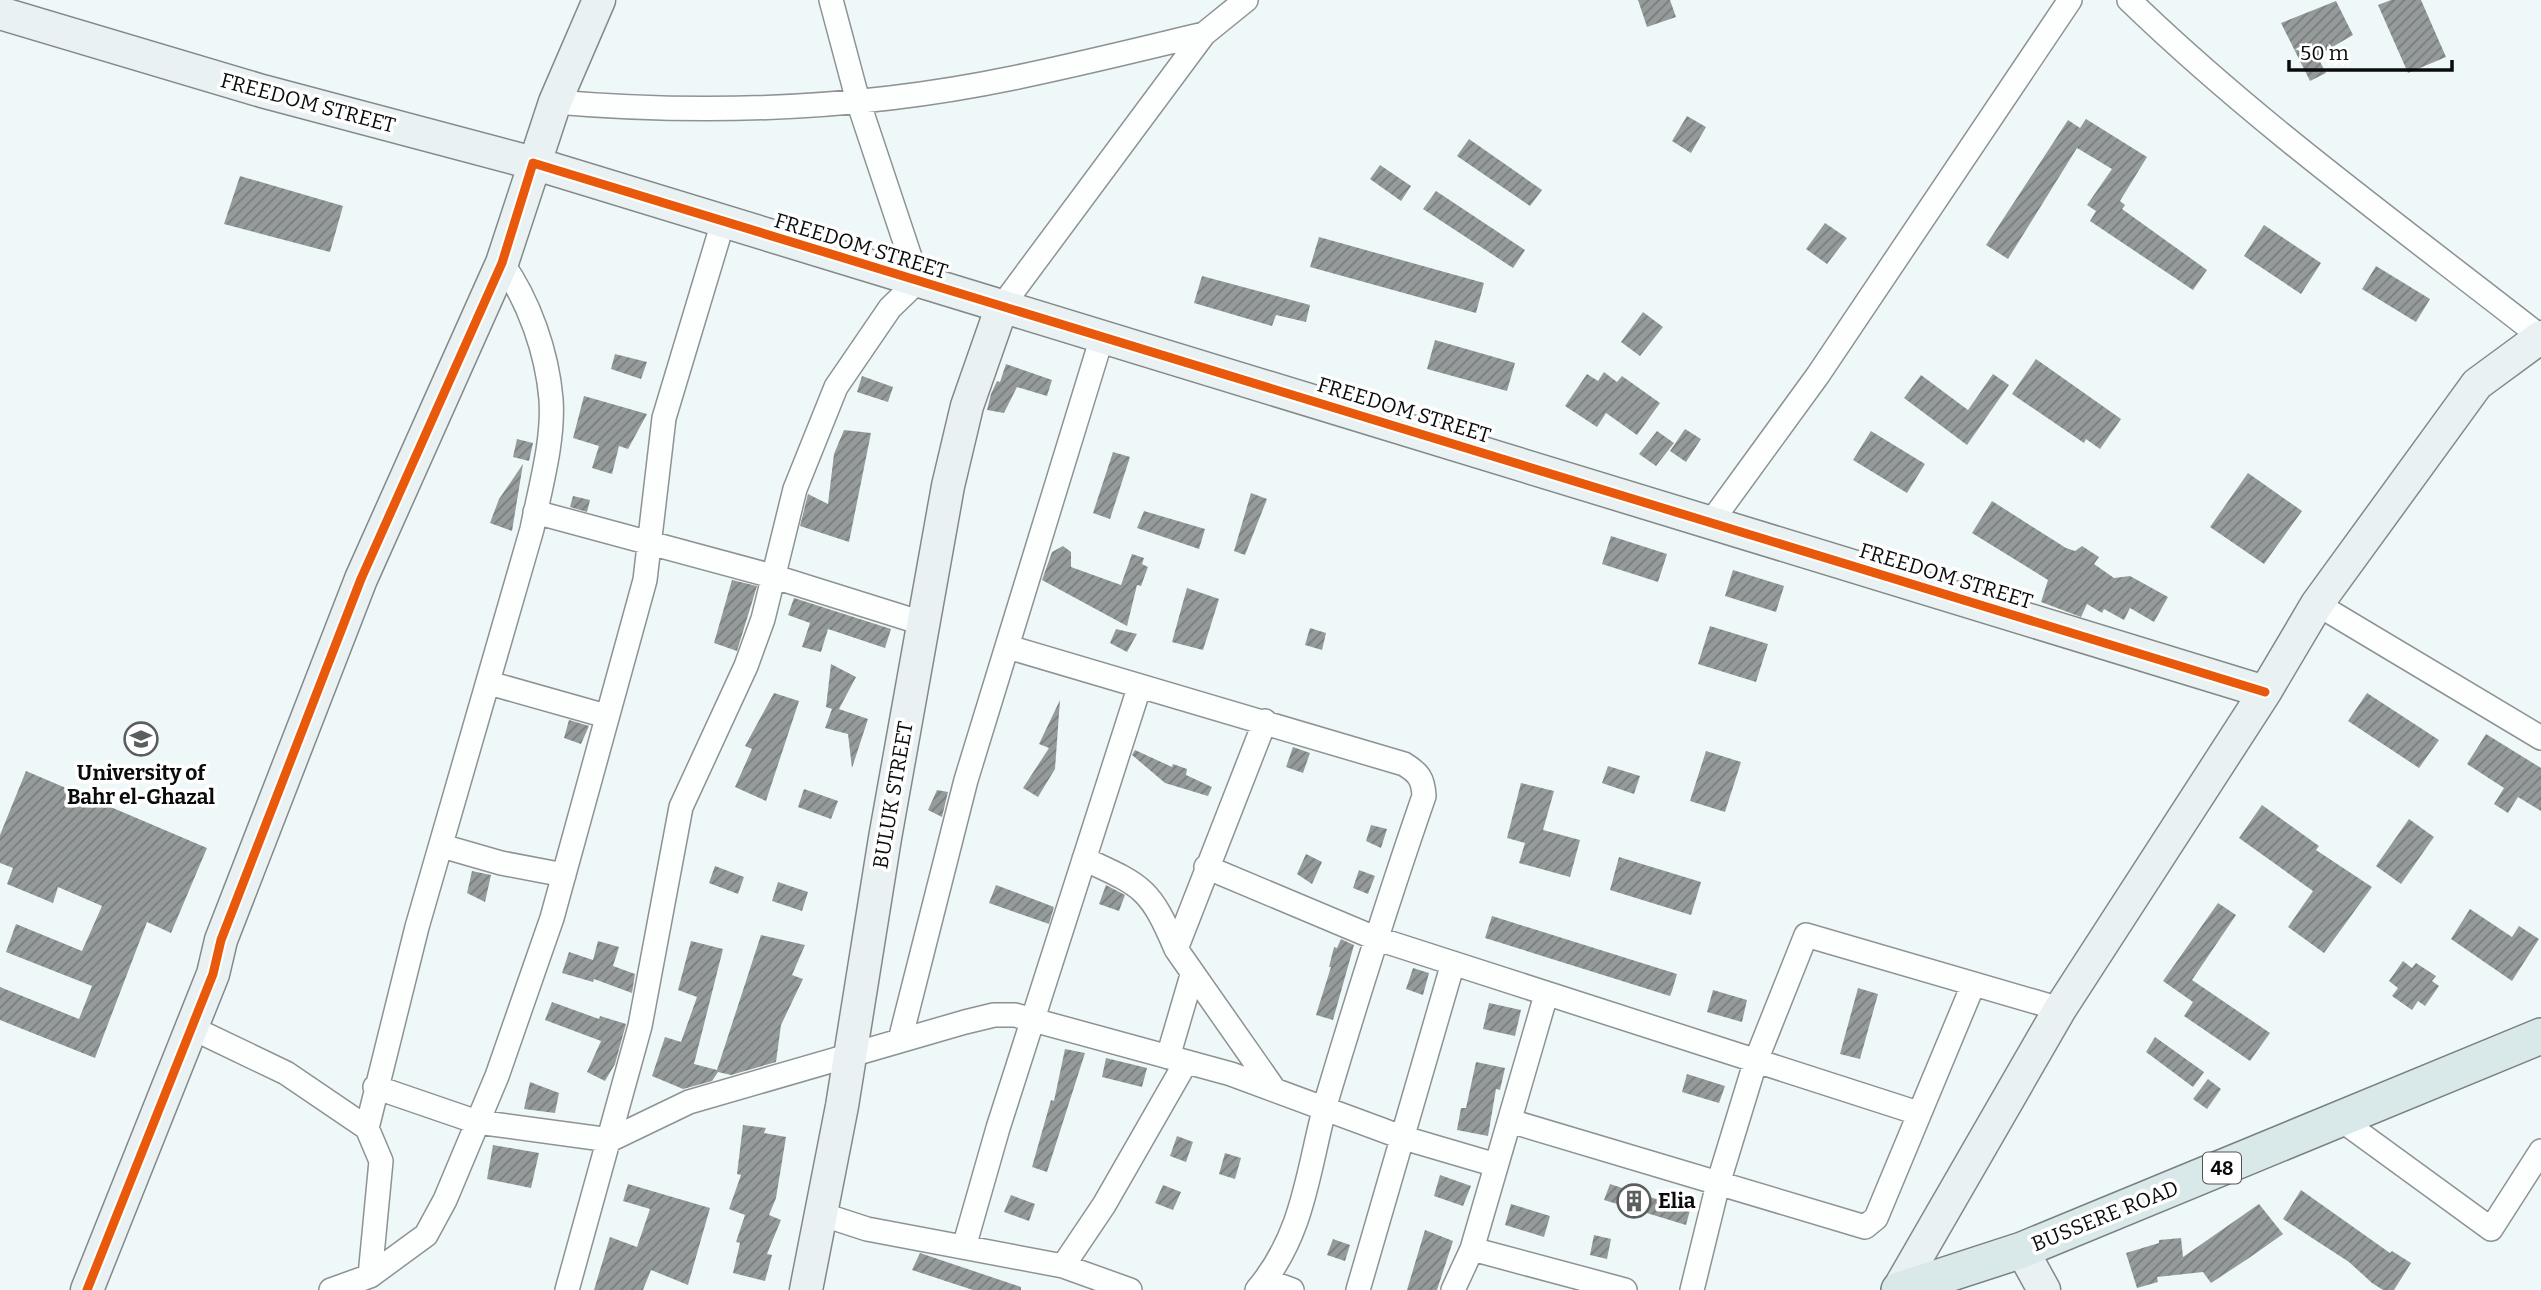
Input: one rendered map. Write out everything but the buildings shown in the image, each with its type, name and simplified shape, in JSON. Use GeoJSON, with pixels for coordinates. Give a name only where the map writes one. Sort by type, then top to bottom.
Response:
{"type":"FeatureCollection","features":[{"type":"Feature","properties":{"kind":"main road","name":"BUSSERE ROAD"},"geometry":{"type":"LineString","coordinates":[[1898,1290],[2022,1251],[2541,1036]]}},
{"type":"Feature","properties":{"kind":"street"},"geometry":{"type":"LineString","coordinates":[[87,1290],[361,579],[502,262],[555,102],[599,0]]}},
{"type":"Feature","properties":{"kind":"street"},"geometry":{"type":"LineString","coordinates":[[568,1290],[640,1026],[681,807],[746,666],[763,618],[795,489],[836,387],[890,308],[918,281],[858,100],[831,0]]}},
{"type":"Feature","properties":{"kind":"street"},"geometry":{"type":"LineString","coordinates":[[1002,306],[1204,34],[1246,0]]}},
{"type":"Feature","properties":{"kind":"street"},"geometry":{"type":"LineString","coordinates":[[1711,522],[1825,364],[2070,0]]}},
{"type":"Feature","properties":{"kind":"street"},"geometry":{"type":"LineString","coordinates":[[1898,1290],[2060,1009],[2265,692],[2317,604],[2477,384],[2541,337],[2306,154],[2164,34],[2129,0]]}},
{"type":"Feature","properties":{"kind":"street","name":"FREEDOM STREET"},"geometry":{"type":"LineString","coordinates":[[0,13],[262,91],[533,163],[2265,692]]}},
{"type":"Feature","properties":{"kind":"street"},"geometry":{"type":"LineString","coordinates":[[555,102],[639,109],[858,100],[1011,79],[1204,34]]}},
{"type":"Feature","properties":{"kind":"street"},"geometry":{"type":"LineString","coordinates":[[331,1290],[370,1276],[426,1236],[445,1200],[497,1076],[564,876],[606,716],[633,631],[651,543],[664,418],[723,222]]}},
{"type":"Feature","properties":{"kind":"street"},"geometry":{"type":"LineString","coordinates":[[367,1128],[375,1087],[535,512],[545,462],[551,401],[541,345],[517,285],[502,262]]}},
{"type":"Feature","properties":{"kind":"street","name":"BULUK STREET"},"geometry":{"type":"LineString","coordinates":[[806,1290],[850,1055],[885,838],[948,486],[967,406],[1002,306]]}},
{"type":"Feature","properties":{"kind":"street"},"geometry":{"type":"LineString","coordinates":[[900,1040],[966,780],[1102,337]]}},
{"type":"Feature","properties":{"kind":"street"},"geometry":{"type":"LineString","coordinates":[[535,512],[772,576],[925,624]]}},
{"type":"Feature","properties":{"kind":"street"},"geometry":{"type":"LineString","coordinates":[[2317,604],[2541,738]]}},
{"type":"Feature","properties":{"kind":"street"},"geometry":{"type":"LineString","coordinates":[[1008,647],[1139,688],[1265,721],[1404,764],[1418,772],[1423,782],[1424,796],[1375,938],[1324,1110],[1297,1222],[1284,1253],[1261,1285],[1292,1290]]}},
{"type":"Feature","properties":{"kind":"street"},"geometry":{"type":"LineString","coordinates":[[489,683],[606,716]]}},
{"type":"Feature","properties":{"kind":"street"},"geometry":{"type":"LineString","coordinates":[[964,1247],[978,1193],[1139,688]]}},
{"type":"Feature","properties":{"kind":"street"},"geometry":{"type":"LineString","coordinates":[[1176,949],[1265,721]]}},
{"type":"Feature","properties":{"kind":"street"},"geometry":{"type":"LineString","coordinates":[[442,846],[500,863],[564,876]]}},
{"type":"Feature","properties":{"kind":"street"},"geometry":{"type":"LineString","coordinates":[[1084,859],[1133,882],[1156,906],[1176,949],[1192,975],[1274,1089]]}},
{"type":"Feature","properties":{"kind":"street"},"geometry":{"type":"LineString","coordinates":[[1206,867],[1375,938],[1755,1063],[1918,1113]]}},
{"type":"Feature","properties":{"kind":"street"},"geometry":{"type":"LineString","coordinates":[[1692,1290],[1718,1184],[1755,1063],[1806,935],[2060,1009]]}},
{"type":"Feature","properties":{"kind":"street"},"geometry":{"type":"LineString","coordinates":[[1358,1290],[1453,963]]}},
{"type":"Feature","properties":{"kind":"street"},"geometry":{"type":"LineString","coordinates":[[1063,1266],[1104,1205],[1177,1059],[1192,975]]}},
{"type":"Feature","properties":{"kind":"street"},"geometry":{"type":"LineString","coordinates":[[1510,1121],[1865,1227],[1876,1218],[1973,985]]}},
{"type":"Feature","properties":{"kind":"street"},"geometry":{"type":"LineString","coordinates":[[1453,1290],[1472,1249],[1546,995]]}},
{"type":"Feature","properties":{"kind":"street"},"geometry":{"type":"LineString","coordinates":[[375,1087],[477,1122],[610,1140],[689,1102],[994,1015],[1034,1019],[1177,1059],[1274,1089],[1404,1138],[1496,1165]]}},
{"type":"Feature","properties":{"kind":"street"},"geometry":{"type":"LineString","coordinates":[[190,1027],[286,1073],[367,1128],[381,1161],[370,1276]]}},
{"type":"Feature","properties":{"kind":"street"},"geometry":{"type":"LineString","coordinates":[[2340,1119],[2491,1229],[2541,1151]]}},
{"type":"Feature","properties":{"kind":"street"},"geometry":{"type":"LineString","coordinates":[[821,1214],[867,1228],[1063,1266],[1130,1290]]}},
{"type":"Feature","properties":{"kind":"street"},"geometry":{"type":"LineString","coordinates":[[1472,1249],[1625,1290]]}},
{"type":"Feature","properties":{"kind":"street"},"geometry":{"type":"LineString","coordinates":[[2022,1251],[2044,1290]]}},
{"type":"Feature","properties":{"kind":"cycle path"},"geometry":{"type":"LineString","coordinates":[[87,1290],[213,974],[221,940],[361,579],[502,263],[533,163],[2265,692]]}},
{"type":"Feature","properties":{"kind":"place","name":"University of Bahr el-Ghazal"},"geometry":{"type":"Point","coordinates":[141,739]}},
{"type":"Feature","properties":{"kind":"place","name":"Elia"},"geometry":{"type":"Point","coordinates":[1634,1201]}}]}
